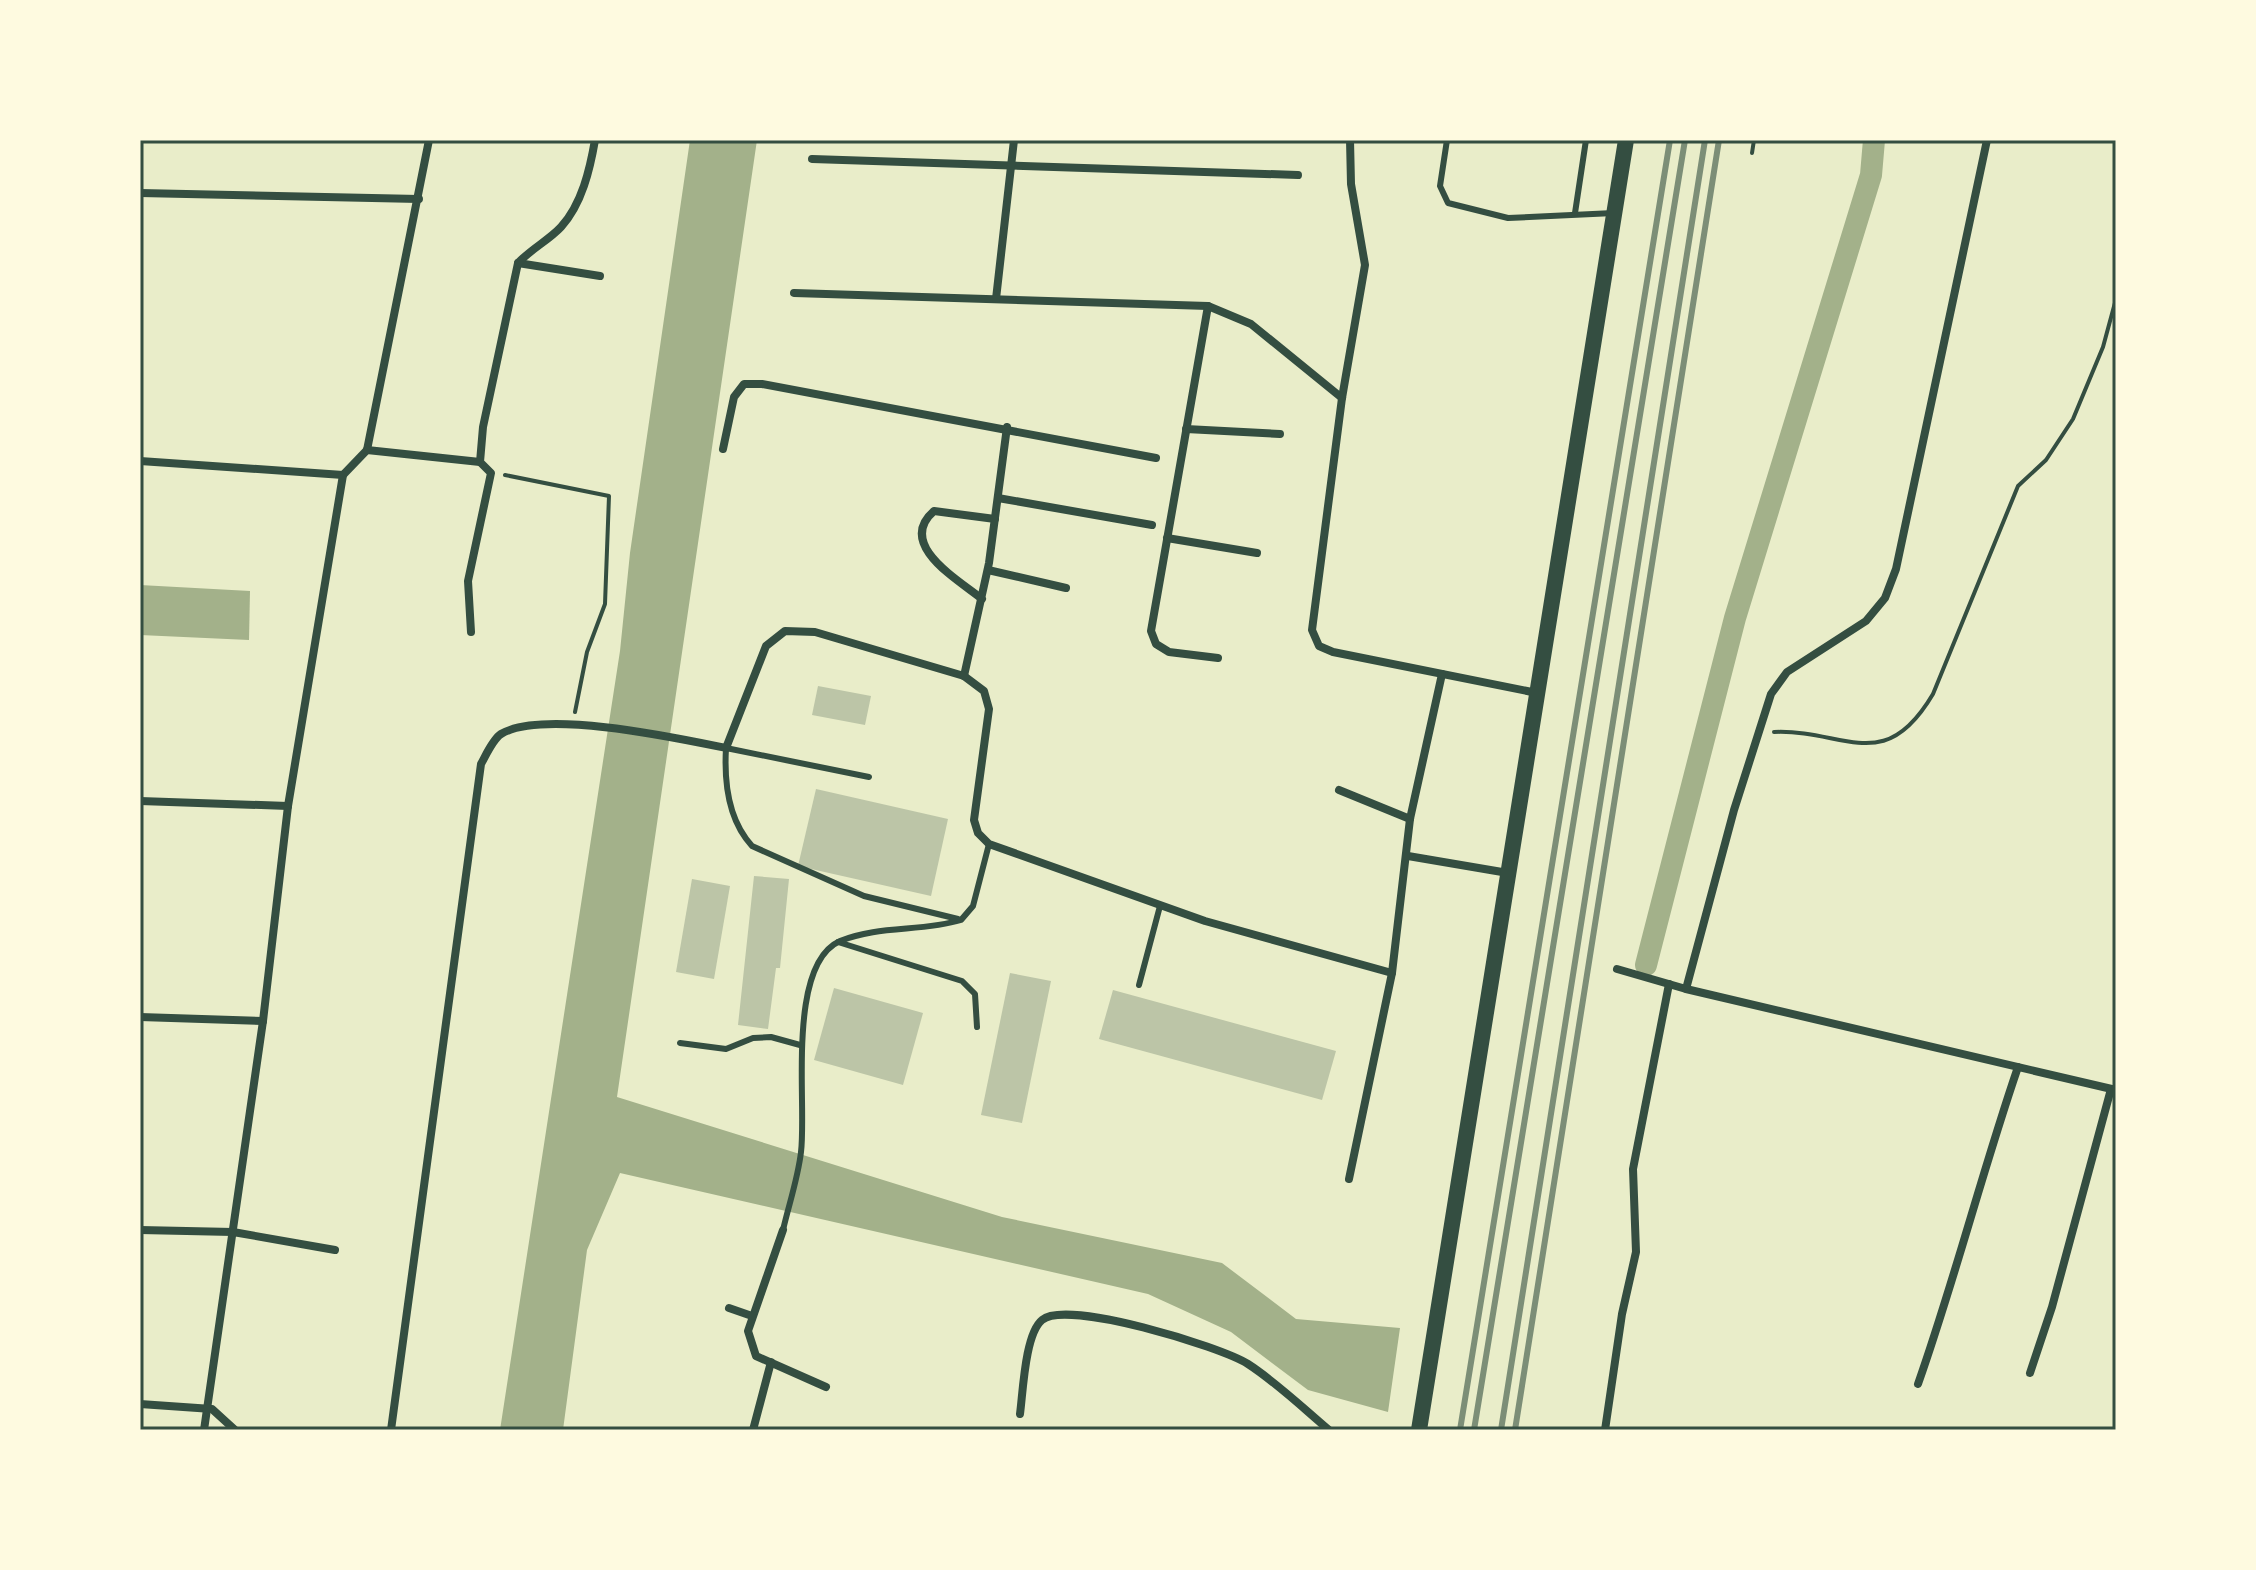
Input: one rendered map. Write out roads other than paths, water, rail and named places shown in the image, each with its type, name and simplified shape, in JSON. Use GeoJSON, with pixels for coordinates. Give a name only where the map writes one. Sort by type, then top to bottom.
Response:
{"type":"FeatureCollection","features":[{"type":"Feature","properties":{"kind":"main road"},"geometry":{"type":"LineString","coordinates":[[1419,1430],[1626,140]]}},
{"type":"Feature","properties":{"kind":"street"},"geometry":{"type":"LineString","coordinates":[[204,1430],[263,1021],[288,806],[343,475],[367,450],[429,140]]}},
{"type":"Feature","properties":{"kind":"street"},"geometry":{"type":"LineString","coordinates":[[480,462],[483,427],[518,263],[536,244],[561,227],[584,189],[595,140]]}},
{"type":"Feature","properties":{"kind":"street"},"geometry":{"type":"LineString","coordinates":[[996,299],[1014,140]]}},
{"type":"Feature","properties":{"kind":"street"},"geometry":{"type":"LineString","coordinates":[[1350,140],[1351,184],[1365,265],[1342,398],[1312,630],[1319,646],[1333,652],[1537,693]]}},
{"type":"Feature","properties":{"kind":"street"},"geometry":{"type":"LineString","coordinates":[[1686,989],[1734,810],[1771,694],[1787,672],[1866,621],[1885,598],[1896,569],[1987,140]]}},
{"type":"Feature","properties":{"kind":"street"},"geometry":{"type":"LineString","coordinates":[[812,159],[1298,175]]}},
{"type":"Feature","properties":{"kind":"street"},"geometry":{"type":"LineString","coordinates":[[140,193],[419,199]]}},
{"type":"Feature","properties":{"kind":"street"},"geometry":{"type":"LineString","coordinates":[[518,263],[600,276]]}},
{"type":"Feature","properties":{"kind":"street"},"geometry":{"type":"LineString","coordinates":[[794,293],[1208,306],[1251,324],[1342,398]]}},
{"type":"Feature","properties":{"kind":"street"},"geometry":{"type":"LineString","coordinates":[[1208,306],[1151,631],[1156,644],[1169,652],[1218,658]]}},
{"type":"Feature","properties":{"kind":"street"},"geometry":{"type":"LineString","coordinates":[[723,449],[734,397],[744,384],[762,384],[1007,427],[1156,458]]}},
{"type":"Feature","properties":{"kind":"street"},"geometry":{"type":"LineString","coordinates":[[964,676],[988,570],[1007,427]]}},
{"type":"Feature","properties":{"kind":"street"},"geometry":{"type":"LineString","coordinates":[[1186,429],[1280,434]]}},
{"type":"Feature","properties":{"kind":"street"},"geometry":{"type":"LineString","coordinates":[[367,450],[480,462],[491,473],[468,581],[471,632]]}},
{"type":"Feature","properties":{"kind":"street"},"geometry":{"type":"LineString","coordinates":[[140,461],[343,475]]}},
{"type":"Feature","properties":{"kind":"street"},"geometry":{"type":"LineString","coordinates":[[998,498],[1152,525]]}},
{"type":"Feature","properties":{"kind":"street"},"geometry":{"type":"LineString","coordinates":[[982,599],[925,551],[920,531],[925,519],[934,511],[995,519]]}},
{"type":"Feature","properties":{"kind":"street"},"geometry":{"type":"LineString","coordinates":[[1167,538],[1257,553]]}},
{"type":"Feature","properties":{"kind":"street"},"geometry":{"type":"LineString","coordinates":[[988,570],[1066,588]]}},
{"type":"Feature","properties":{"kind":"street"},"geometry":{"type":"LineString","coordinates":[[391,1430],[481,764],[499,735],[519,727],[592,724],[726,748],[766,646],[785,631],[815,632],[964,676],[984,691],[989,709],[974,820],[978,833],[989,844],[1160,906],[1392,973]]}},
{"type":"Feature","properties":{"kind":"street"},"geometry":{"type":"LineString","coordinates":[[1349,1179],[1392,973],[1410,819],[1442,674]]}},
{"type":"Feature","properties":{"kind":"street"},"geometry":{"type":"LineString","coordinates":[[1339,790],[1410,819]]}},
{"type":"Feature","properties":{"kind":"street"},"geometry":{"type":"LineString","coordinates":[[140,801],[288,806]]}},
{"type":"Feature","properties":{"kind":"street"},"geometry":{"type":"LineString","coordinates":[[1408,856],[1508,873]]}},
{"type":"Feature","properties":{"kind":"street"},"geometry":{"type":"LineString","coordinates":[[1617,969],[1686,989],[2113,1090],[2052,1307],[2030,1373]]}},
{"type":"Feature","properties":{"kind":"street"},"geometry":{"type":"LineString","coordinates":[[1605,1430],[1622,1314],[1636,1252],[1633,1169],[1669,984]]}},
{"type":"Feature","properties":{"kind":"street"},"geometry":{"type":"LineString","coordinates":[[140,1017],[263,1021]]}},
{"type":"Feature","properties":{"kind":"street"},"geometry":{"type":"LineString","coordinates":[[1918,1384],[1950,1293],[1978,1183],[2018,1067]]}},
{"type":"Feature","properties":{"kind":"street"},"geometry":{"type":"LineString","coordinates":[[140,1230],[233,1232],[335,1250]]}},
{"type":"Feature","properties":{"kind":"street"},"geometry":{"type":"LineString","coordinates":[[783,1230],[752,1316],[748,1331],[751,1344],[756,1356],[826,1387]]}},
{"type":"Feature","properties":{"kind":"street"},"geometry":{"type":"LineString","coordinates":[[729,1308],[752,1316]]}},
{"type":"Feature","properties":{"kind":"street"},"geometry":{"type":"LineString","coordinates":[[1020,1414],[1030,1345],[1038,1322],[1050,1313],[1078,1312],[1192,1341],[1247,1364],[1329,1430]]}},
{"type":"Feature","properties":{"kind":"street"},"geometry":{"type":"LineString","coordinates":[[753,1430],[771,1362]]}},
{"type":"Feature","properties":{"kind":"street"},"geometry":{"type":"LineString","coordinates":[[140,1404],[207,1408],[235,1430]]}},
{"type":"Feature","properties":{"kind":"lane"},"geometry":{"type":"LineString","coordinates":[[1447,140],[1440,186],[1448,203],[1508,218],[1541,219],[1575,213],[1614,213]]}},
{"type":"Feature","properties":{"kind":"lane"},"geometry":{"type":"LineString","coordinates":[[1575,213],[1586,140]]}},
{"type":"Feature","properties":{"kind":"lane"},"geometry":{"type":"LineString","coordinates":[[869,777],[726,748],[724,782],[741,834],[752,846],[864,896],[961,920]]}},
{"type":"Feature","properties":{"kind":"lane"},"geometry":{"type":"LineString","coordinates":[[783,1230],[801,1151],[800,1045],[810,987],[825,952],[838,942],[876,931],[961,920],[973,906],[989,844]]}},
{"type":"Feature","properties":{"kind":"lane"},"geometry":{"type":"LineString","coordinates":[[1139,985],[1160,906]]}},
{"type":"Feature","properties":{"kind":"lane"},"geometry":{"type":"LineString","coordinates":[[838,942],[962,981],[975,994],[977,1027]]}},
{"type":"Feature","properties":{"kind":"lane"},"geometry":{"type":"LineString","coordinates":[[680,1043],[726,1049],[753,1038],[771,1037],[800,1045]]}},
{"type":"Feature","properties":{"kind":"waterway"},"geometry":{"type":"LineString","coordinates":[[1646,965],[1735,618],[1871,175],[1874,140]]}},
{"type":"Feature","properties":{"kind":"railway"},"geometry":{"type":"LineString","coordinates":[[1460,1430],[1670,140]]}},
{"type":"Feature","properties":{"kind":"railway"},"geometry":{"type":"LineString","coordinates":[[1474,1430],[1685,140]]}},
{"type":"Feature","properties":{"kind":"railway"},"geometry":{"type":"LineString","coordinates":[[1501,1430],[1705,140]]}},
{"type":"Feature","properties":{"kind":"railway"},"geometry":{"type":"LineString","coordinates":[[1515,1430],[1719,140]]}}]}
